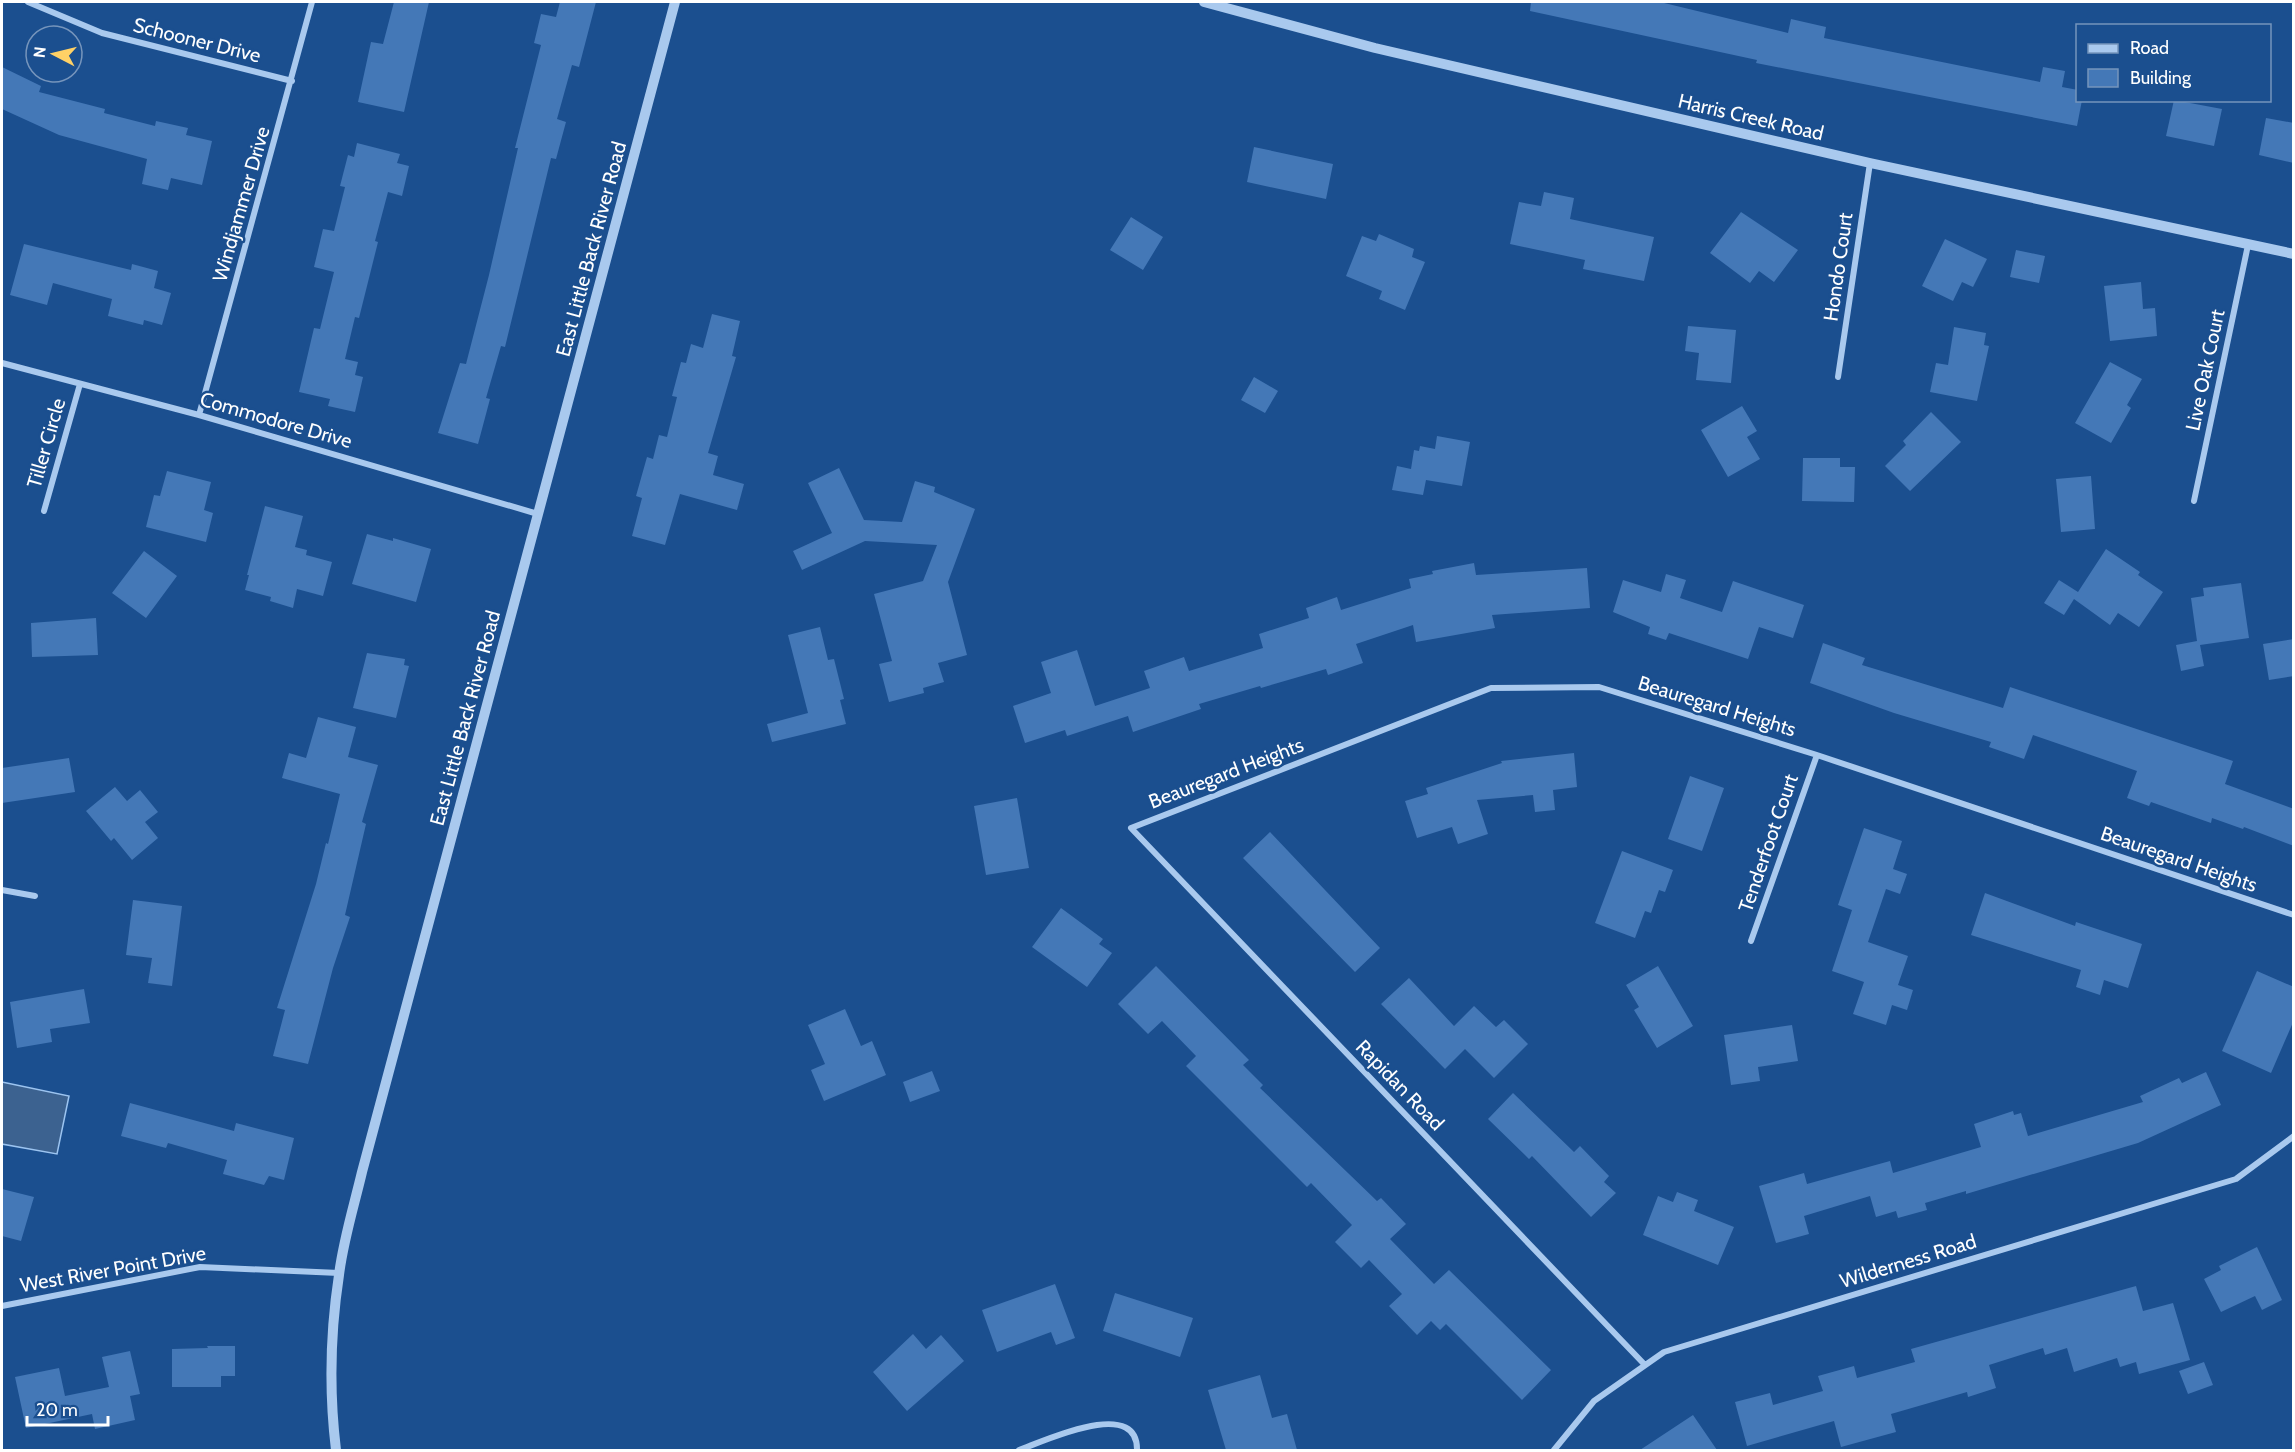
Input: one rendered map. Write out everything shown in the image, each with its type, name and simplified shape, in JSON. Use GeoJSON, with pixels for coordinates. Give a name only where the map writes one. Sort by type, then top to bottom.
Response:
{"type":"FeatureCollection","features":[{"type":"Feature","properties":{"kind":"street","name":"Schooner Drive"},"geometry":{"type":"LineString","coordinates":[[28,2],[102,33],[292,81]]}},
{"type":"Feature","properties":{"kind":"street","name":"Windjammer Drive"},"geometry":{"type":"LineString","coordinates":[[199,415],[312,2]]}},
{"type":"Feature","properties":{"kind":"street","name":"East Little Back River Road"},"geometry":{"type":"LineString","coordinates":[[336,1450],[331,1410],[332,1344],[339,1273],[362,1172],[675,2]]}},
{"type":"Feature","properties":{"kind":"street","name":"Harris Creek Road"},"geometry":{"type":"LineString","coordinates":[[1204,2],[1385,51],[1870,163],[2294,254]]}},
{"type":"Feature","properties":{"kind":"street","name":"Hondo Court"},"geometry":{"type":"LineString","coordinates":[[1838,377],[1870,163]]}},
{"type":"Feature","properties":{"kind":"street","name":"Live Oak Court"},"geometry":{"type":"LineString","coordinates":[[2194,501],[2248,245]]}},
{"type":"Feature","properties":{"kind":"street","name":"Commodore Drive"},"geometry":{"type":"LineString","coordinates":[[2,363],[199,415],[539,514]]}},
{"type":"Feature","properties":{"kind":"street","name":"Tiller Circle"},"geometry":{"type":"LineString","coordinates":[[44,511],[80,384]]}},
{"type":"Feature","properties":{"kind":"street","name":"Beauregard Heights"},"geometry":{"type":"LineString","coordinates":[[1131,828],[1491,688],[1599,687],[1817,754],[2294,915]]}},
{"type":"Feature","properties":{"kind":"street","name":"Tenderfoot Court"},"geometry":{"type":"LineString","coordinates":[[1751,941],[1817,754]]}},
{"type":"Feature","properties":{"kind":"street","name":"Rapidan Road"},"geometry":{"type":"LineString","coordinates":[[1131,828],[1645,1365]]}},
{"type":"Feature","properties":{"kind":"street"},"geometry":{"type":"LineString","coordinates":[[2,890],[35,896]]}},
{"type":"Feature","properties":{"kind":"street","name":"Wilderness Road"},"geometry":{"type":"LineString","coordinates":[[1554,1450],[1594,1401],[1664,1352],[2236,1179],[2294,1136]]}},
{"type":"Feature","properties":{"kind":"street","name":"West River Point Drive"},"geometry":{"type":"LineString","coordinates":[[2,1306],[200,1267],[339,1273]]}},
{"type":"Feature","properties":{"kind":"street"},"geometry":{"type":"LineString","coordinates":[[1019,1450],[1091,1424],[1113,1424],[1128,1431],[1137,1443],[1137,1450]]}},
{"type":"Feature","properties":{"kind":"water"},"geometry":{"type":"Polygon","coordinates":[[[2,1082],[69,1096],[57,1154],[2,1144],[2,1082]]]}},
{"type":"Feature","properties":{"kind":"building"},"geometry":{"type":"Polygon","coordinates":[[[394,2],[429,2],[404,112],[358,102],[371,42],[383,44],[394,2]]]}},
{"type":"Feature","properties":{"kind":"building"},"geometry":{"type":"Polygon","coordinates":[[[560,2],[596,2],[579,67],[572,65],[557,119],[566,122],[556,159],[551,158],[505,347],[501,346],[486,398],[490,399],[478,444],[438,433],[460,363],[466,364],[489,275],[518,148],[515,148],[541,45],[534,43],[541,14],[556,17],[560,2]]]}},
{"type":"Feature","properties":{"kind":"building"},"geometry":{"type":"Polygon","coordinates":[[[1531,2],[1660,2],[1788,33],[1791,19],[1826,27],[1824,38],[2040,82],[2043,67],[2065,71],[2062,87],[2076,90],[2076,102],[2082,102],[2077,126],[1756,63],[1757,60],[1530,11],[1531,2]]]}},
{"type":"Feature","properties":{"kind":"building"},"geometry":{"type":"Polygon","coordinates":[[[2,67],[24,78],[24,84],[41,86],[39,92],[105,109],[104,113],[155,126],[156,121],[188,128],[186,135],[212,141],[202,185],[171,178],[168,190],[142,184],[147,159],[59,135],[2,109],[2,67]]]}},
{"type":"Feature","properties":{"kind":"building"},"geometry":{"type":"Polygon","coordinates":[[[2174,102],[2222,109],[2214,146],[2166,136],[2174,102]]]}},
{"type":"Feature","properties":{"kind":"building"},"geometry":{"type":"Polygon","coordinates":[[[2266,118],[2294,123],[2294,163],[2259,155],[2266,118]]]}},
{"type":"Feature","properties":{"kind":"building"},"geometry":{"type":"Polygon","coordinates":[[[357,143],[400,154],[397,163],[409,166],[402,196],[388,192],[359,318],[355,317],[345,359],[358,362],[355,375],[363,377],[355,412],[328,406],[330,399],[299,392],[314,328],[320,329],[334,272],[314,267],[323,229],[334,231],[345,187],[340,186],[348,155],[354,157],[357,143]]]}},
{"type":"Feature","properties":{"kind":"building"},"geometry":{"type":"Polygon","coordinates":[[[1254,147],[1333,164],[1326,199],[1247,182],[1254,147]]]}},
{"type":"Feature","properties":{"kind":"building"},"geometry":{"type":"Polygon","coordinates":[[[1544,192],[1574,198],[1570,219],[1654,237],[1644,281],[1583,269],[1585,260],[1510,244],[1519,202],[1541,206],[1544,192]]]}},
{"type":"Feature","properties":{"kind":"building"},"geometry":{"type":"Polygon","coordinates":[[[1741,212],[1798,250],[1774,282],[1759,271],[1750,283],[1710,253],[1741,212]]]}},
{"type":"Feature","properties":{"kind":"building"},"geometry":{"type":"Polygon","coordinates":[[[1131,217],[1163,237],[1143,270],[1110,250],[1131,217]]]}},
{"type":"Feature","properties":{"kind":"building"},"geometry":{"type":"Polygon","coordinates":[[[1379,234],[1414,249],[1412,257],[1425,262],[1405,310],[1379,299],[1382,291],[1346,276],[1362,236],[1376,241],[1379,234]]]}},
{"type":"Feature","properties":{"kind":"building"},"geometry":{"type":"Polygon","coordinates":[[[1945,239],[1987,259],[1973,287],[1962,282],[1953,301],[1922,286],[1945,239]]]}},
{"type":"Feature","properties":{"kind":"building"},"geometry":{"type":"Polygon","coordinates":[[[24,244],[131,270],[132,264],[158,271],[154,288],[171,293],[162,325],[144,320],[143,325],[108,316],[112,299],[53,283],[47,305],[10,295],[24,244]]]}},
{"type":"Feature","properties":{"kind":"building"},"geometry":{"type":"Polygon","coordinates":[[[2016,250],[2045,256],[2039,283],[2010,277],[2016,250]]]}},
{"type":"Feature","properties":{"kind":"building"},"geometry":{"type":"Polygon","coordinates":[[[2141,282],[2143,309],[2155,308],[2157,336],[2110,341],[2104,286],[2141,282]]]}},
{"type":"Feature","properties":{"kind":"building"},"geometry":{"type":"Polygon","coordinates":[[[712,314],[740,321],[732,356],[736,357],[708,453],[718,456],[713,475],[744,484],[737,510],[680,494],[665,545],[632,536],[642,498],[636,496],[647,457],[653,459],[659,435],[667,437],[677,397],[672,396],[681,362],[686,363],[691,344],[703,348],[712,314]]]}},
{"type":"Feature","properties":{"kind":"building"},"geometry":{"type":"Polygon","coordinates":[[[1688,326],[1736,330],[1731,383],[1696,380],[1699,353],[1685,351],[1688,326]]]}},
{"type":"Feature","properties":{"kind":"building"},"geometry":{"type":"Polygon","coordinates":[[[1954,327],[1986,333],[1984,345],[1989,346],[1977,401],[1930,392],[1936,363],[1948,365],[1954,327]]]}},
{"type":"Feature","properties":{"kind":"building"},"geometry":{"type":"Polygon","coordinates":[[[2110,362],[2142,379],[2127,405],[2131,408],[2111,443],[2075,423],[2110,362]]]}},
{"type":"Feature","properties":{"kind":"building"},"geometry":{"type":"Polygon","coordinates":[[[1254,377],[1278,391],[1265,413],[1241,400],[1254,377]]]}},
{"type":"Feature","properties":{"kind":"building"},"geometry":{"type":"Polygon","coordinates":[[[1742,406],[1757,431],[1747,437],[1760,459],[1728,477],[1701,430],[1742,406]]]}},
{"type":"Feature","properties":{"kind":"building"},"geometry":{"type":"Polygon","coordinates":[[[1931,412],[1961,442],[1910,491],[1885,466],[1906,445],[1903,441],[1931,412]]]}},
{"type":"Feature","properties":{"kind":"building"},"geometry":{"type":"Polygon","coordinates":[[[1437,436],[1470,442],[1462,486],[1426,480],[1423,495],[1392,490],[1397,466],[1411,469],[1414,450],[1419,451],[1420,446],[1435,449],[1437,436]]]}},
{"type":"Feature","properties":{"kind":"building"},"geometry":{"type":"Polygon","coordinates":[[[1803,458],[1840,458],[1840,467],[1855,467],[1854,502],[1802,501],[1803,458]]]}},
{"type":"Feature","properties":{"kind":"building"},"geometry":{"type":"Polygon","coordinates":[[[839,468],[864,520],[902,522],[915,481],[935,487],[934,492],[975,509],[948,582],[967,655],[938,663],[944,682],[923,688],[924,693],[889,702],[879,664],[892,661],[874,594],[923,581],[937,545],[865,541],[802,570],[793,551],[832,533],[808,483],[839,468]]]}},
{"type":"Feature","properties":{"kind":"building"},"geometry":{"type":"Polygon","coordinates":[[[167,471],[211,482],[204,510],[213,513],[206,542],[146,527],[154,495],[160,496],[167,471]]]}},
{"type":"Feature","properties":{"kind":"building"},"geometry":{"type":"Polygon","coordinates":[[[2091,476],[2095,529],[2061,532],[2056,479],[2091,476]]]}},
{"type":"Feature","properties":{"kind":"building"},"geometry":{"type":"Polygon","coordinates":[[[265,506],[303,516],[295,547],[307,550],[306,555],[332,562],[323,596],[297,589],[293,608],[270,601],[271,597],[245,590],[265,506]]]}},
{"type":"Feature","properties":{"kind":"building"},"geometry":{"type":"Polygon","coordinates":[[[367,534],[393,541],[393,538],[431,549],[416,602],[352,584],[367,534]]]}},
{"type":"Feature","properties":{"kind":"building"},"geometry":{"type":"Polygon","coordinates":[[[2106,549],[2140,572],[2138,575],[2163,592],[2139,627],[2118,613],[2110,625],[2074,599],[2064,615],[2044,603],[2059,580],[2078,592],[2106,549]]]}},
{"type":"Feature","properties":{"kind":"building"},"geometry":{"type":"Polygon","coordinates":[[[144,551],[177,576],[146,618],[112,593],[144,551]]]}},
{"type":"Feature","properties":{"kind":"building"},"geometry":{"type":"Polygon","coordinates":[[[1474,563],[1476,575],[1587,568],[1590,608],[1492,615],[1495,628],[1416,642],[1413,625],[1356,644],[1363,663],[1328,675],[1326,669],[1261,688],[1260,686],[1199,704],[1201,709],[1133,732],[1128,716],[1067,736],[1065,730],[1025,743],[1013,706],[1051,693],[1041,662],[1077,650],[1095,706],[1150,688],[1144,671],[1184,657],[1189,671],[1263,648],[1259,634],[1309,618],[1306,608],[1337,597],[1341,610],[1411,588],[1409,579],[1433,574],[1432,571],[1474,563]]]}},
{"type":"Feature","properties":{"kind":"building"},"geometry":{"type":"Polygon","coordinates":[[[1666,574],[1686,580],[1680,598],[1722,612],[1733,581],[1804,605],[1793,638],[1759,627],[1748,659],[1669,633],[1666,640],[1648,634],[1650,627],[1613,612],[1623,580],[1661,592],[1666,574]]]}},
{"type":"Feature","properties":{"kind":"building"},"geometry":{"type":"Polygon","coordinates":[[[2241,583],[2249,638],[2200,645],[2204,666],[2181,671],[2176,645],[2197,641],[2191,598],[2204,596],[2203,588],[2241,583]]]}},
{"type":"Feature","properties":{"kind":"building"},"geometry":{"type":"Polygon","coordinates":[[[96,618],[98,655],[32,657],[31,623],[96,618]]]}},
{"type":"Feature","properties":{"kind":"building"},"geometry":{"type":"Polygon","coordinates":[[[820,627],[828,660],[834,659],[844,699],[840,700],[846,724],[772,742],[767,724],[808,713],[788,635],[820,627]]]}},
{"type":"Feature","properties":{"kind":"building"},"geometry":{"type":"Polygon","coordinates":[[[2294,639],[2294,676],[2269,680],[2263,644],[2294,639]]]}},
{"type":"Feature","properties":{"kind":"building"},"geometry":{"type":"Polygon","coordinates":[[[1823,643],[1865,658],[1862,665],[2003,708],[2010,687],[2233,761],[2225,784],[2294,809],[2294,846],[2244,827],[2243,829],[2212,818],[2211,823],[2151,802],[2149,806],[2127,798],[2137,771],[2033,735],[2024,759],[1989,747],[1991,742],[1894,713],[1810,683],[1823,643]]]}},
{"type":"Feature","properties":{"kind":"building"},"geometry":{"type":"Polygon","coordinates":[[[367,653],[405,659],[404,665],[409,666],[396,718],[353,708],[367,653]]]}},
{"type":"Feature","properties":{"kind":"building"},"geometry":{"type":"Polygon","coordinates":[[[318,717],[356,727],[348,757],[378,765],[362,822],[366,824],[345,915],[350,917],[333,968],[308,1064],[273,1056],[285,1010],[277,1008],[316,884],[326,843],[328,844],[340,794],[282,778],[289,753],[306,758],[318,717]]]}},
{"type":"Feature","properties":{"kind":"building"},"geometry":{"type":"Polygon","coordinates":[[[1574,753],[1577,787],[1553,790],[1555,810],[1535,812],[1533,795],[1477,800],[1488,834],[1458,844],[1452,827],[1417,838],[1405,801],[1428,794],[1426,788],[1502,763],[1501,761],[1574,753]]]}},
{"type":"Feature","properties":{"kind":"building"},"geometry":{"type":"Polygon","coordinates":[[[69,758],[75,792],[2,803],[2,768],[69,758]]]}},
{"type":"Feature","properties":{"kind":"building"},"geometry":{"type":"Polygon","coordinates":[[[1690,776],[1724,788],[1702,851],[1668,839],[1690,776]]]}},
{"type":"Feature","properties":{"kind":"building"},"geometry":{"type":"Polygon","coordinates":[[[115,787],[127,801],[140,790],[158,812],[145,822],[158,838],[132,860],[114,838],[111,841],[86,811],[115,787]]]}},
{"type":"Feature","properties":{"kind":"building"},"geometry":{"type":"Polygon","coordinates":[[[1017,798],[1029,868],[986,875],[974,806],[1017,798]]]}},
{"type":"Feature","properties":{"kind":"building"},"geometry":{"type":"Polygon","coordinates":[[[1864,828],[1902,841],[1893,869],[1907,874],[1900,894],[1886,889],[1868,942],[1908,956],[1898,985],[1913,990],[1907,1010],[1892,1005],[1886,1025],[1853,1014],[1864,982],[1832,971],[1852,910],[1838,905],[1864,828]]]}},
{"type":"Feature","properties":{"kind":"building"},"geometry":{"type":"Polygon","coordinates":[[[1270,832],[1380,948],[1355,972],[1243,858],[1270,832]]]}},
{"type":"Feature","properties":{"kind":"building"},"geometry":{"type":"Polygon","coordinates":[[[1622,851],[1673,870],[1665,892],[1659,890],[1651,913],[1645,911],[1635,938],[1595,923],[1622,851]]]}},
{"type":"Feature","properties":{"kind":"building"},"geometry":{"type":"Polygon","coordinates":[[[1985,893],[2075,926],[2076,922],[2142,944],[2128,988],[2104,980],[2100,995],[2076,987],[2081,970],[1971,935],[1985,893]]]}},
{"type":"Feature","properties":{"kind":"building"},"geometry":{"type":"Polygon","coordinates":[[[133,900],[182,906],[172,986],[148,983],[152,958],[126,955],[133,900]]]}},
{"type":"Feature","properties":{"kind":"building"},"geometry":{"type":"Polygon","coordinates":[[[1061,908],[1103,939],[1099,944],[1112,953],[1087,987],[1032,947],[1061,908]]]}},
{"type":"Feature","properties":{"kind":"building"},"geometry":{"type":"Polygon","coordinates":[[[1156,966],[1249,1060],[1243,1065],[1263,1085],[1260,1088],[1377,1201],[1381,1198],[1406,1224],[1390,1239],[1434,1284],[1449,1270],[1551,1370],[1522,1400],[1446,1324],[1440,1330],[1431,1321],[1417,1335],[1389,1306],[1402,1294],[1369,1260],[1361,1268],[1335,1242],[1352,1225],[1311,1183],[1307,1187],[1186,1066],[1196,1056],[1162,1021],[1148,1034],[1118,1004],[1156,966]]]}},
{"type":"Feature","properties":{"kind":"building"},"geometry":{"type":"Polygon","coordinates":[[[1658,966],[1693,1026],[1657,1048],[1634,1010],[1639,1007],[1626,985],[1658,966]]]}},
{"type":"Feature","properties":{"kind":"building"},"geometry":{"type":"Polygon","coordinates":[[[2257,971],[2294,987],[2294,1020],[2271,1073],[2222,1051],[2257,971]]]}},
{"type":"Feature","properties":{"kind":"building"},"geometry":{"type":"Polygon","coordinates":[[[1409,978],[1454,1026],[1474,1006],[1496,1027],[1504,1020],[1528,1044],[1494,1078],[1465,1049],[1445,1069],[1381,1004],[1409,978]]]}},
{"type":"Feature","properties":{"kind":"building"},"geometry":{"type":"Polygon","coordinates":[[[84,989],[90,1023],[50,1029],[52,1042],[17,1048],[10,1002],[84,989]]]}},
{"type":"Feature","properties":{"kind":"building"},"geometry":{"type":"Polygon","coordinates":[[[845,1009],[861,1046],[872,1041],[886,1075],[824,1101],[811,1070],[825,1064],[808,1025],[845,1009]]]}},
{"type":"Feature","properties":{"kind":"building"},"geometry":{"type":"Polygon","coordinates":[[[1792,1025],[1798,1061],[1758,1067],[1760,1081],[1731,1085],[1724,1035],[1792,1025]]]}},
{"type":"Feature","properties":{"kind":"building"},"geometry":{"type":"Polygon","coordinates":[[[932,1071],[940,1091],[910,1102],[903,1082],[932,1071]]]}},
{"type":"Feature","properties":{"kind":"building"},"geometry":{"type":"Polygon","coordinates":[[[2206,1072],[2221,1105],[2138,1143],[1966,1194],[1966,1191],[1925,1203],[1927,1210],[1898,1218],[1896,1211],[1876,1217],[1870,1196],[1804,1216],[1809,1234],[1776,1243],[1759,1186],[1804,1173],[1807,1184],[1890,1161],[1893,1173],[1981,1147],[1974,1124],[2013,1111],[2014,1115],[2021,1113],[2028,1136],[2143,1102],[2140,1096],[2179,1078],[2182,1083],[2206,1072]]]}},
{"type":"Feature","properties":{"kind":"building"},"geometry":{"type":"Polygon","coordinates":[[[1513,1093],[1574,1152],[1580,1146],[1609,1176],[1604,1182],[1616,1193],[1591,1217],[1532,1156],[1529,1159],[1488,1119],[1513,1093]]]}},
{"type":"Feature","properties":{"kind":"building"},"geometry":{"type":"Polygon","coordinates":[[[130,1103],[234,1131],[236,1123],[294,1138],[284,1180],[269,1176],[264,1185],[223,1174],[227,1160],[168,1143],[166,1148],[121,1136],[130,1103]]]}},
{"type":"Feature","properties":{"kind":"building"},"geometry":{"type":"Polygon","coordinates":[[[2,1189],[34,1197],[21,1241],[2,1236],[2,1189]]]}},
{"type":"Feature","properties":{"kind":"building"},"geometry":{"type":"Polygon","coordinates":[[[1677,1192],[1698,1200],[1694,1211],[1734,1227],[1718,1265],[1643,1235],[1658,1196],[1673,1202],[1677,1192]]]}},
{"type":"Feature","properties":{"kind":"building"},"geometry":{"type":"Polygon","coordinates":[[[2257,1247],[2282,1300],[2262,1310],[2255,1296],[2221,1312],[2204,1279],[2221,1270],[2219,1266],[2257,1247]]]}},
{"type":"Feature","properties":{"kind":"building"},"geometry":{"type":"Polygon","coordinates":[[[1055,1284],[1075,1338],[1056,1345],[1051,1332],[997,1352],[982,1310],[1055,1284]]]}},
{"type":"Feature","properties":{"kind":"building"},"geometry":{"type":"Polygon","coordinates":[[[2136,1286],[2143,1311],[2173,1303],[2190,1360],[2139,1374],[2136,1362],[2120,1367],[2117,1358],[2074,1372],[2067,1348],[2045,1355],[2043,1348],[1989,1365],[1996,1388],[1968,1397],[1967,1392],[1891,1414],[1896,1432],[1841,1447],[1834,1421],[1747,1446],[1735,1402],[1770,1393],[1773,1405],[1823,1391],[1818,1376],[1854,1366],[1857,1378],[1915,1362],[1911,1349],[2136,1286]]]}},
{"type":"Feature","properties":{"kind":"building"},"geometry":{"type":"Polygon","coordinates":[[[1115,1293],[1193,1318],[1180,1357],[1103,1331],[1115,1293]]]}},
{"type":"Feature","properties":{"kind":"building"},"geometry":{"type":"Polygon","coordinates":[[[913,1334],[926,1349],[941,1335],[964,1361],[907,1411],[873,1372],[913,1334]]]}},
{"type":"Feature","properties":{"kind":"building"},"geometry":{"type":"Polygon","coordinates":[[[207,1346],[235,1346],[235,1376],[221,1376],[221,1387],[172,1387],[172,1349],[208,1348],[207,1346]]]}},
{"type":"Feature","properties":{"kind":"building"},"geometry":{"type":"Polygon","coordinates":[[[130,1351],[140,1394],[130,1396],[135,1420],[95,1429],[92,1414],[26,1428],[15,1377],[59,1368],[65,1396],[109,1387],[102,1357],[130,1351]]]}},
{"type":"Feature","properties":{"kind":"building"},"geometry":{"type":"Polygon","coordinates":[[[2204,1362],[2213,1385],[2188,1394],[2179,1371],[2204,1362]]]}},
{"type":"Feature","properties":{"kind":"building"},"geometry":{"type":"Polygon","coordinates":[[[1260,1375],[1272,1418],[1287,1414],[1297,1450],[1226,1450],[1208,1390],[1260,1375]]]}},
{"type":"Feature","properties":{"kind":"building"},"geometry":{"type":"Polygon","coordinates":[[[1693,1415],[1717,1450],[1640,1450],[1693,1415]]]}}]}
